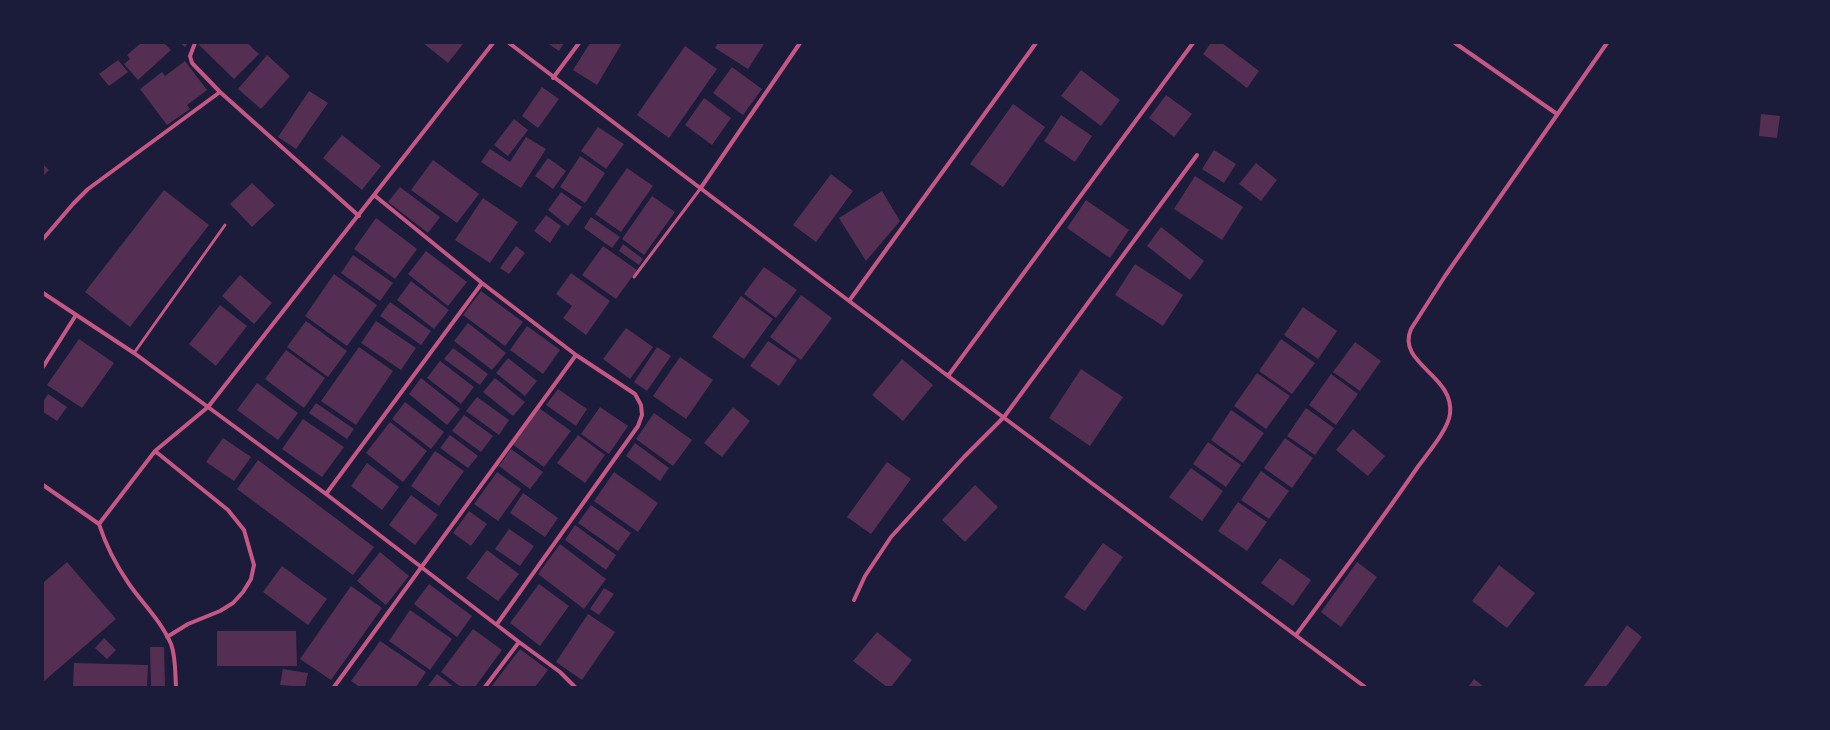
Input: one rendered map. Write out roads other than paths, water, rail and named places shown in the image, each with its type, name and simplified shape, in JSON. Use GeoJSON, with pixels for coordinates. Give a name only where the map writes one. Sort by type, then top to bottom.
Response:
{"type":"FeatureCollection","features":[{"type":"Feature","properties":{"kind":"street"},"geometry":{"type":"LineString","coordinates":[[195,43],[190,56],[192,63],[220,92],[359,216]]}},
{"type":"Feature","properties":{"kind":"street"},"geometry":{"type":"LineString","coordinates":[[99,524],[155,451],[208,407],[493,43]]}},
{"type":"Feature","properties":{"kind":"street"},"geometry":{"type":"LineString","coordinates":[[509,43],[553,78],[948,376],[1365,687]]}},
{"type":"Feature","properties":{"kind":"street"},"geometry":{"type":"LineString","coordinates":[[553,78],[579,43]]}},
{"type":"Feature","properties":{"kind":"street"},"geometry":{"type":"LineString","coordinates":[[700,189],[800,43]]}},
{"type":"Feature","properties":{"kind":"street"},"geometry":{"type":"LineString","coordinates":[[849,301],[1036,43]]}},
{"type":"Feature","properties":{"kind":"street"},"geometry":{"type":"LineString","coordinates":[[948,376],[1193,43]]}},
{"type":"Feature","properties":{"kind":"street"},"geometry":{"type":"LineString","coordinates":[[1455,43],[1557,114]]}},
{"type":"Feature","properties":{"kind":"street"},"geometry":{"type":"LineString","coordinates":[[1296,635],[1375,528],[1446,426],[1450,415],[1451,405],[1447,394],[1441,384],[1412,354],[1408,336],[1445,276],[1607,43]]}},
{"type":"Feature","properties":{"kind":"street"},"geometry":{"type":"LineString","coordinates":[[43,239],[73,204],[88,190],[220,92]]}},
{"type":"Feature","properties":{"kind":"street"},"geometry":{"type":"LineString","coordinates":[[854,600],[865,576],[891,537],[964,457],[1004,417],[1197,155]]}},
{"type":"Feature","properties":{"kind":"street"},"geometry":{"type":"LineString","coordinates":[[374,195],[482,283],[576,354],[635,394],[641,405],[642,415],[638,426],[497,624]]}},
{"type":"Feature","properties":{"kind":"street"},"geometry":{"type":"LineString","coordinates":[[326,494],[482,283]]}},
{"type":"Feature","properties":{"kind":"street"},"geometry":{"type":"LineString","coordinates":[[43,294],[134,353],[326,494],[560,672],[575,687]]}},
{"type":"Feature","properties":{"kind":"street"},"geometry":{"type":"LineString","coordinates":[[43,367],[76,315]]}},
{"type":"Feature","properties":{"kind":"street"},"geometry":{"type":"LineString","coordinates":[[334,687],[576,354]]}},
{"type":"Feature","properties":{"kind":"street"},"geometry":{"type":"LineString","coordinates":[[155,451],[228,510],[244,530],[254,565],[251,579],[243,592],[233,603],[220,611],[188,624],[167,637]]}},
{"type":"Feature","properties":{"kind":"street"},"geometry":{"type":"LineString","coordinates":[[43,485],[99,524],[107,547],[129,585],[163,629],[171,645],[174,657],[176,687]]}},
{"type":"Feature","properties":{"kind":"street"},"geometry":{"type":"LineString","coordinates":[[485,687],[519,642]]}},
{"type":"Feature","properties":{"kind":"lane"},"geometry":{"type":"LineString","coordinates":[[634,277],[700,189]]}},
{"type":"Feature","properties":{"kind":"lane"},"geometry":{"type":"LineString","coordinates":[[134,353],[225,224]]}}]}
